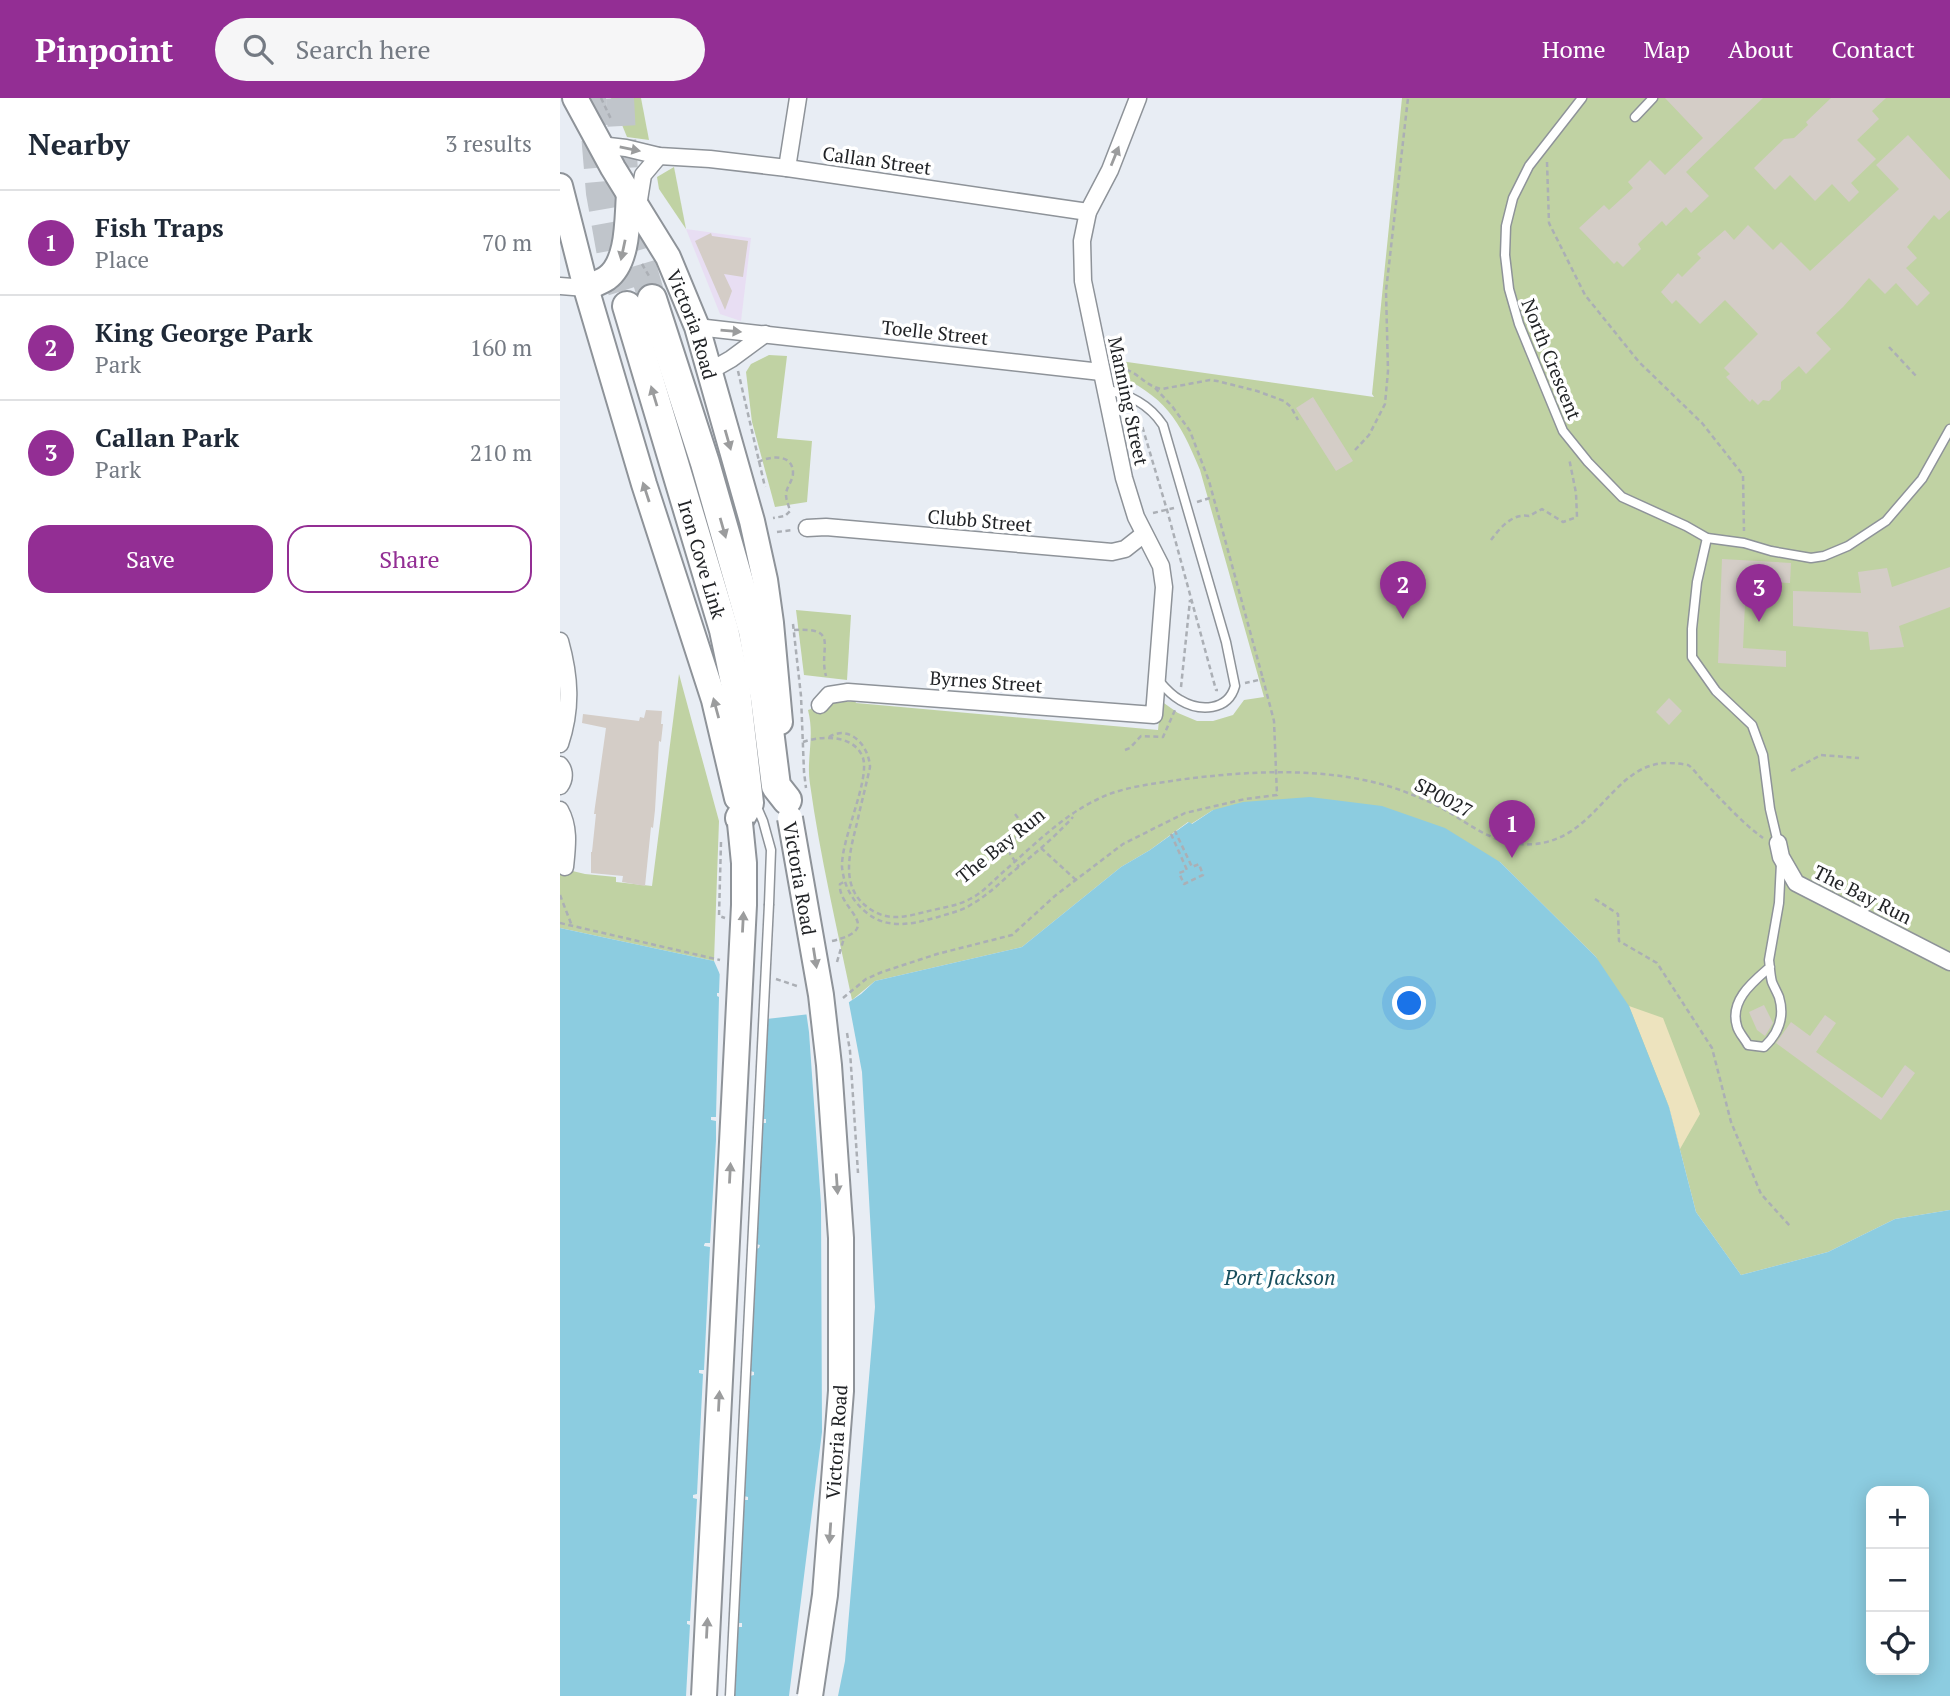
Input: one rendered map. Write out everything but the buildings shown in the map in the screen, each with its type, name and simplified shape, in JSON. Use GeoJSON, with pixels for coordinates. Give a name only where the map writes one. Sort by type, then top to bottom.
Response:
{"type":"FeatureCollection","features":[{"type":"Feature","properties":{"kind":"highway","name":"Victoria Road"},"geometry":{"type":"LineString","coordinates":[[575,98],[600,145],[668,257],[697,327],[752,521],[765,580],[829,1065],[841,1238],[841,1391],[825,1595],[810,1696]]}},
{"type":"Feature","properties":{"kind":"highway"},"geometry":{"type":"LineString","coordinates":[[560,186],[586,288],[644,484],[714,700],[748,820],[704,1696]]}},
{"type":"Feature","properties":{"kind":"highway"},"geometry":{"type":"LineString","coordinates":[[586,288],[608,277],[619,264],[633,200]]}},
{"type":"Feature","properties":{"kind":"highway","name":"Iron Cove Link"},"geometry":{"type":"LineString","coordinates":[[643,294],[735,682],[749,803],[748,820]]}},
{"type":"Feature","properties":{"kind":"highway","name":"Iron Cove Link"},"geometry":{"type":"LineString","coordinates":[[643,294],[705,463],[753,631],[776,786],[795,804]]}},
{"type":"Feature","properties":{"kind":"street"},"geometry":{"type":"LineString","coordinates":[[787,168],[798,98]]}},
{"type":"Feature","properties":{"kind":"street","name":"Manning Street"},"geometry":{"type":"LineString","coordinates":[[1138,98],[1110,170],[1088,212],[1083,241],[1083,282],[1124,478],[1136,517],[1158,558],[1164,579],[1154,715]]}},
{"type":"Feature","properties":{"kind":"street","name":"Callan Street"},"geometry":{"type":"LineString","coordinates":[[600,145],[659,156],[787,168],[1088,212]]}},
{"type":"Feature","properties":{"kind":"street"},"geometry":{"type":"LineString","coordinates":[[633,200],[643,175],[659,156]]}},
{"type":"Feature","properties":{"kind":"street"},"geometry":{"type":"LineString","coordinates":[[560,286],[586,288]]}},
{"type":"Feature","properties":{"kind":"street","name":"Toelle Street"},"geometry":{"type":"LineString","coordinates":[[697,327],[1101,372]]}},
{"type":"Feature","properties":{"kind":"street"},"geometry":{"type":"LineString","coordinates":[[710,371],[765,334]]}},
{"type":"Feature","properties":{"kind":"street","name":"Clubb Street"},"geometry":{"type":"LineString","coordinates":[[807,528],[826,527],[1112,552],[1125,549],[1144,534]]}},
{"type":"Feature","properties":{"kind":"street"},"geometry":{"type":"LineString","coordinates":[[560,640],[569,683],[560,744]]}},
{"type":"Feature","properties":{"kind":"street","name":"Byrnes Street"},"geometry":{"type":"LineString","coordinates":[[820,705],[829,695],[848,692],[1154,715]]}},
{"type":"Feature","properties":{"kind":"street"},"geometry":{"type":"LineString","coordinates":[[560,765],[564,773],[560,786]]}},
{"type":"Feature","properties":{"kind":"street"},"geometry":{"type":"LineString","coordinates":[[560,810],[568,832],[565,867]]}},
{"type":"Feature","properties":{"kind":"street","name":"The Bay Run"},"geometry":{"type":"LineString","coordinates":[[1780,850],[1796,883],[1950,962]]}},
{"type":"Feature","properties":{"kind":"lane","name":"North Crescent"},"geometry":{"type":"LineString","coordinates":[[1582,98],[1546,141],[1529,166],[1513,198],[1506,226],[1505,255],[1509,289],[1519,324],[1563,431],[1588,462],[1622,496],[1707,538]]}},
{"type":"Feature","properties":{"kind":"lane"},"geometry":{"type":"LineString","coordinates":[[1635,117],[1653,98]]}},
{"type":"Feature","properties":{"kind":"lane"},"geometry":{"type":"LineString","coordinates":[[1105,389],[1130,396],[1144,404],[1159,418],[1166,432],[1236,686],[1223,704],[1208,709],[1180,700],[1170,694],[1157,679]]}},
{"type":"Feature","properties":{"kind":"lane"},"geometry":{"type":"LineString","coordinates":[[1770,967],[1746,988],[1737,1006],[1736,1025],[1748,1045],[1765,1047],[1775,1037],[1782,1017],[1769,960],[1779,903],[1780,850],[1770,809],[1763,755],[1752,725],[1716,691],[1692,657],[1697,582],[1707,538],[1811,558],[1824,556],[1848,546],[1886,521],[1922,480],[1950,429]]}},
{"type":"Feature","properties":{"kind":"lane"},"geometry":{"type":"LineString","coordinates":[[730,1696],[771,850],[748,820]]}},
{"type":"Feature","properties":{"kind":"path"},"geometry":{"type":"LineString","coordinates":[[1355,450],[1369,435],[1385,404],[1388,371],[1386,291],[1408,98]]}},
{"type":"Feature","properties":{"kind":"path"},"geometry":{"type":"LineString","coordinates":[[1546,141],[1549,223],[1585,295],[1639,362],[1702,423],[1743,475],[1744,543]]}},
{"type":"Feature","properties":{"kind":"path"},"geometry":{"type":"LineString","coordinates":[[637,257],[643,294]]}},
{"type":"Feature","properties":{"kind":"path"},"geometry":{"type":"LineString","coordinates":[[1889,346],[1917,377]]}},
{"type":"Feature","properties":{"kind":"path"},"geometry":{"type":"LineString","coordinates":[[841,999],[866,979],[882,972],[937,954],[1012,935],[1056,895],[1123,844],[1185,813],[1245,799],[1277,795],[1274,721],[1264,678],[1213,498],[1190,431],[1155,388],[1131,371],[1115,368],[1101,372]]}},
{"type":"Feature","properties":{"kind":"path"},"geometry":{"type":"LineString","coordinates":[[1155,388],[1210,380],[1244,387],[1284,401],[1298,420]]}},
{"type":"Feature","properties":{"kind":"path"},"geometry":{"type":"LineString","coordinates":[[1139,415],[1216,690],[1264,678]]}},
{"type":"Feature","properties":{"kind":"path"},"geometry":{"type":"LineString","coordinates":[[1491,540],[1503,524],[1522,515],[1530,516],[1542,509],[1563,523],[1577,517],[1576,493],[1563,431]]}},
{"type":"Feature","properties":{"kind":"path"},"geometry":{"type":"LineString","coordinates":[[758,461],[778,456],[791,466],[793,474],[786,490],[790,511],[785,516],[773,518]]}},
{"type":"Feature","properties":{"kind":"path"},"geometry":{"type":"LineString","coordinates":[[1136,517],[1213,498]]}},
{"type":"Feature","properties":{"kind":"path"},"geometry":{"type":"LineString","coordinates":[[1180,700],[1191,597]]}},
{"type":"Feature","properties":{"kind":"path"},"geometry":{"type":"LineString","coordinates":[[794,630],[817,631],[825,639],[827,646],[823,660],[826,676]]}},
{"type":"Feature","properties":{"kind":"path","name":"The Bay Run"},"geometry":{"type":"LineString","coordinates":[[829,737],[836,733],[850,735],[863,744],[870,757],[848,869],[858,896],[872,911],[893,918],[970,899],[1057,825],[1099,798],[1164,782]]}},
{"type":"Feature","properties":{"kind":"path"},"geometry":{"type":"LineString","coordinates":[[795,804],[803,742],[829,737]]}},
{"type":"Feature","properties":{"kind":"path","name":"The Bay Run"},"geometry":{"type":"LineString","coordinates":[[829,737],[854,745],[864,761],[845,844],[842,864],[845,882],[858,905],[876,919],[887,923],[912,924],[973,904],[1041,848],[1078,811]]}},
{"type":"Feature","properties":{"kind":"path"},"geometry":{"type":"LineString","coordinates":[[1791,771],[1821,755],[1859,758]]}},
{"type":"Feature","properties":{"kind":"path","name":"SP0027"},"geometry":{"type":"LineString","coordinates":[[1164,782],[1245,773],[1308,772],[1344,776],[1397,789],[1444,810],[1492,838],[1518,844],[1543,843],[1570,833],[1590,818],[1625,779],[1646,768],[1668,762],[1687,765],[1750,829],[1780,850]]}},
{"type":"Feature","properties":{"kind":"path"},"geometry":{"type":"LineString","coordinates":[[1015,814],[1024,826],[1012,845],[1010,854],[1019,867]]}},
{"type":"Feature","properties":{"kind":"path"},"geometry":{"type":"LineString","coordinates":[[1171,834],[1186,870],[1179,873],[1184,884],[1203,874],[1199,864],[1192,867],[1175,831]]}},
{"type":"Feature","properties":{"kind":"path"},"geometry":{"type":"LineString","coordinates":[[719,870],[720,844]]}},
{"type":"Feature","properties":{"kind":"path"},"geometry":{"type":"LineString","coordinates":[[1041,848],[1076,880]]}},
{"type":"Feature","properties":{"kind":"path"},"geometry":{"type":"LineString","coordinates":[[560,895],[572,926]]}},
{"type":"Feature","properties":{"kind":"path"},"geometry":{"type":"LineString","coordinates":[[1595,899],[1618,914],[1619,941],[1657,963],[1712,1048],[1731,1122],[1761,1194],[1790,1226]]}},
{"type":"Feature","properties":{"kind":"path"},"geometry":{"type":"LineString","coordinates":[[560,923],[720,960]]}},
{"type":"Feature","properties":{"kind":"path"},"geometry":{"type":"LineString","coordinates":[[839,970],[837,961],[844,939]]}},
{"type":"Feature","properties":{"kind":"path"},"geometry":{"type":"LineString","coordinates":[[770,977],[808,990]]}},
{"type":"Feature","properties":{"kind":"shaded area"},"geometry":{"type":"Polygon","coordinates":[[[686,229],[751,238],[741,321],[720,314],[686,229]]]}},
{"type":"Feature","properties":{"kind":"green space"},"geometry":{"type":"Polygon","coordinates":[[[611,98],[641,98],[649,140],[627,137],[611,98]]]}},
{"type":"Feature","properties":{"kind":"green space"},"geometry":{"type":"Polygon","coordinates":[[[1402,98],[1950,98],[1950,1210],[1895,1219],[1828,1252],[1741,1275],[1696,1212],[1669,1107],[1596,957],[1500,862],[1213,810],[1191,824],[1188,822],[1121,867],[1022,947],[875,981],[852,1000],[810,784],[811,730],[808,710],[811,705],[855,701],[1158,730],[1161,701],[1178,713],[1197,721],[1213,721],[1233,715],[1244,700],[1264,697],[1200,470],[1192,452],[1168,411],[1146,391],[1113,373],[1113,360],[1374,397],[1372,394],[1402,98]]]}},
{"type":"Feature","properties":{"kind":"green space"},"geometry":{"type":"Polygon","coordinates":[[[674,167],[686,229],[659,189],[657,177],[674,167]]]}},
{"type":"Feature","properties":{"kind":"green space"},"geometry":{"type":"Polygon","coordinates":[[[769,355],[787,356],[777,438],[812,441],[807,502],[775,507],[752,422],[746,372],[751,364],[769,355]]]}},
{"type":"Feature","properties":{"kind":"green space"},"geometry":{"type":"Polygon","coordinates":[[[796,610],[851,615],[847,680],[804,675],[796,610]]]}},
{"type":"Feature","properties":{"kind":"green space"},"geometry":{"type":"Polygon","coordinates":[[[679,674],[719,821],[714,961],[560,928],[560,868],[616,877],[616,882],[652,886],[679,674]]]}},
{"type":"Feature","properties":{"kind":"sand"},"geometry":{"type":"Polygon","coordinates":[[[1629,1006],[1663,1018],[1700,1114],[1680,1149],[1669,1107],[1629,1006]]]}},
{"type":"Feature","properties":{"kind":"water","name":"Port Jackson"},"geometry":{"type":"Polygon","coordinates":[[[1310,797],[1382,806],[1445,828],[1500,862],[1596,957],[1629,1006],[1669,1107],[1696,1212],[1741,1275],[1828,1252],[1895,1219],[1950,1210],[1950,1696],[560,1696],[560,928],[714,961],[741,1022],[836,1011],[875,981],[1022,947],[1121,867],[1189,822],[1192,824],[1213,810],[1243,802],[1310,797]]]}},
{"type":"Feature","properties":{"kind":"pier"},"geometry":{"type":"Polygon","coordinates":[[[720,966],[742,1018],[768,1015],[762,1119],[766,1119],[766,1123],[762,1123],[756,1244],[760,1245],[756,1249],[750,1371],[754,1372],[754,1375],[750,1376],[744,1496],[748,1497],[748,1500],[744,1500],[738,1623],[742,1623],[742,1627],[738,1627],[734,1696],[686,1696],[690,1625],[687,1621],[690,1621],[697,1499],[693,1498],[693,1495],[697,1494],[703,1374],[699,1373],[699,1370],[704,1370],[710,1247],[704,1245],[710,1243],[716,1140],[716,1121],[711,1120],[711,1117],[716,1117],[717,993],[720,966]]]}},
{"type":"Feature","properties":{"kind":"pier"},"geometry":{"type":"Polygon","coordinates":[[[848,998],[862,1072],[875,1307],[845,1661],[838,1696],[789,1696],[822,1432],[821,1204],[806,1011],[835,1008],[848,998]]]}},
{"type":"Feature","properties":{"kind":"tunnel"},"geometry":{"type":"LineString","coordinates":[[592,98],[600,193],[612,260],[627,306]]}},
{"type":"Feature","properties":{"kind":"tunnel"},"geometry":{"type":"LineString","coordinates":[[620,98],[624,173],[634,238],[652,299]]}},
{"type":"Feature","properties":{"kind":"place","name":"King George Park"},"geometry":{"type":"Point","coordinates":[1403,619]}},
{"type":"Feature","properties":{"kind":"place","name":"Callan Park"},"geometry":{"type":"Point","coordinates":[1759,622]}},
{"type":"Feature","properties":{"kind":"place","name":"Fish Traps"},"geometry":{"type":"Point","coordinates":[1512,858]}}]}
